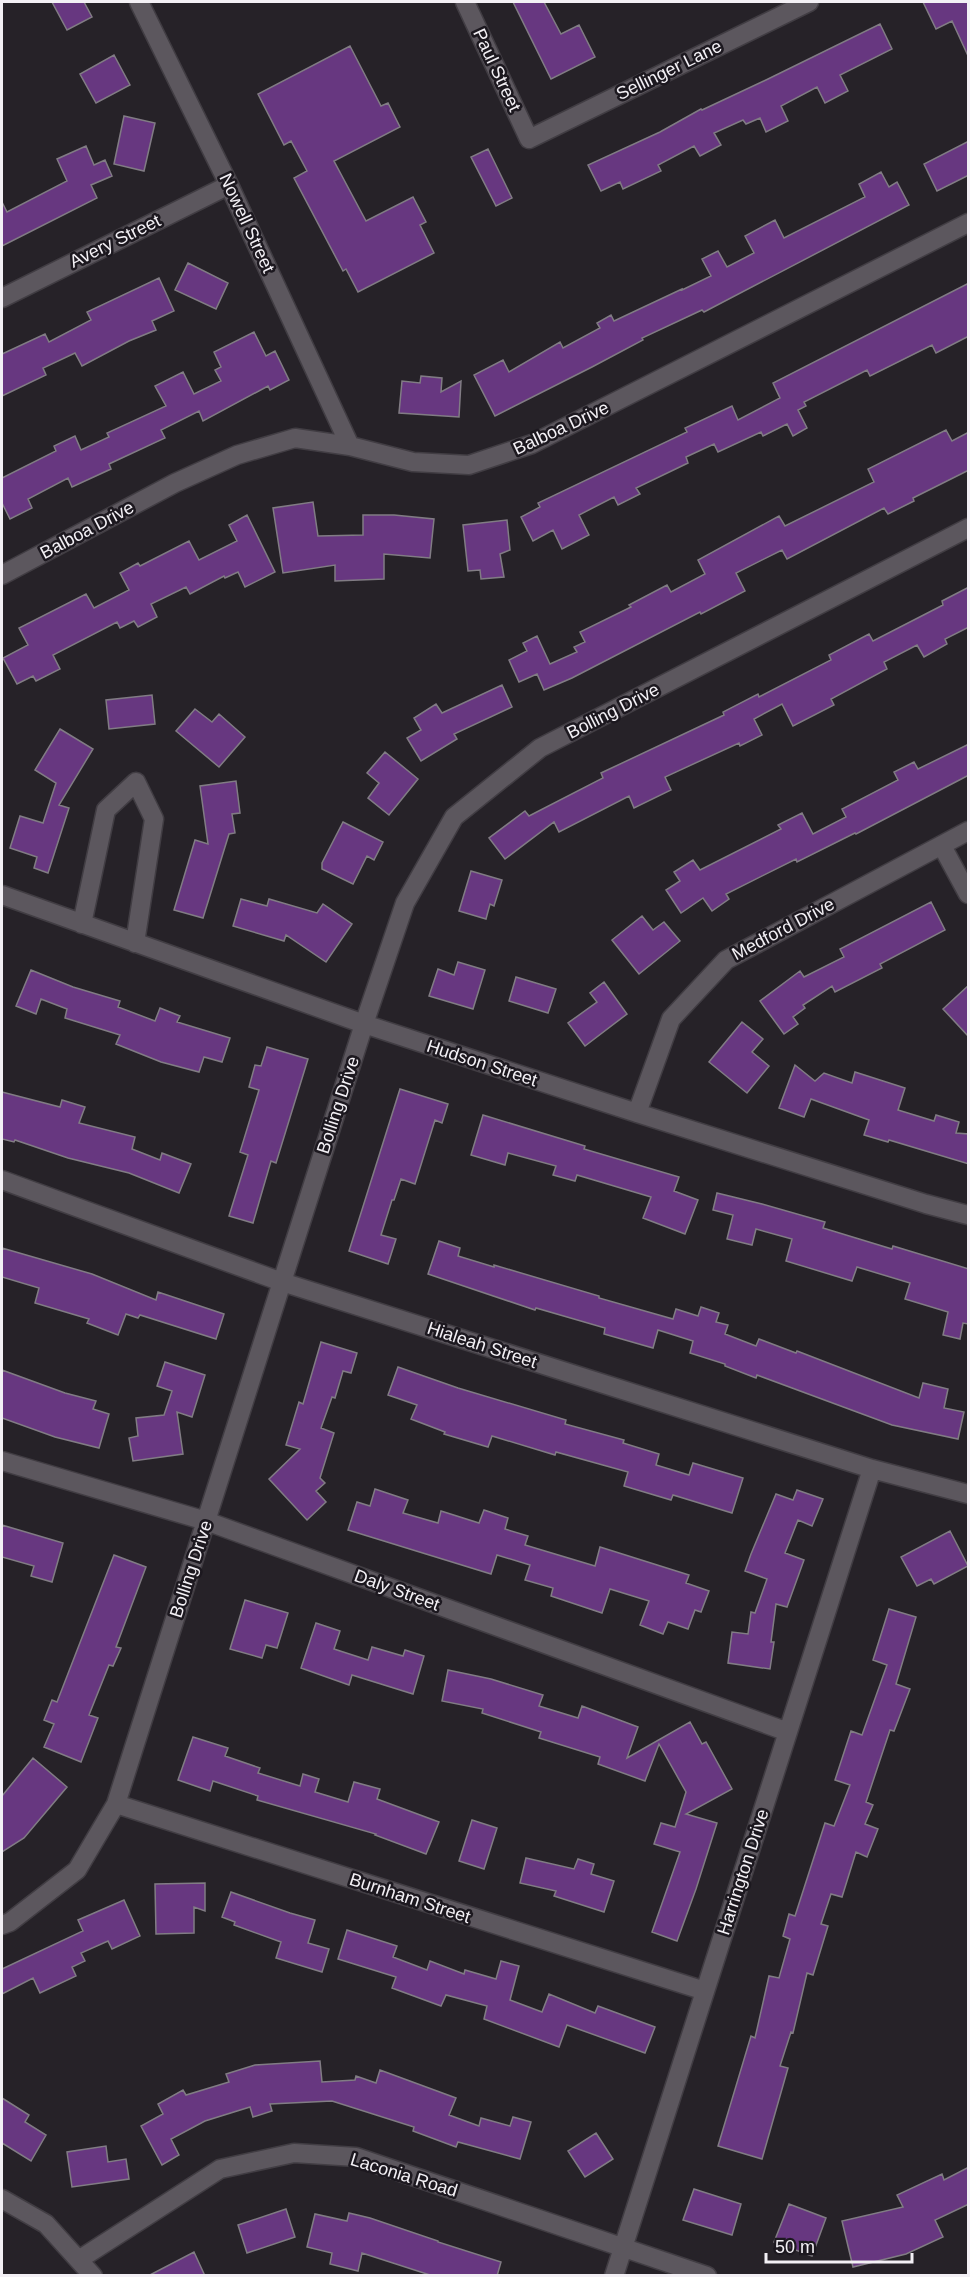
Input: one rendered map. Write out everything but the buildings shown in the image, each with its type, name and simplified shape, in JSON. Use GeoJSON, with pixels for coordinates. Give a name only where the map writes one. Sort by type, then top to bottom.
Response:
{"type":"FeatureCollection","features":[{"type":"Feature","properties":{"kind":"street","name":"Nowell Street"},"geometry":{"type":"LineString","coordinates":[[139,2],[229,185],[350,446]]}},
{"type":"Feature","properties":{"kind":"street","name":"Paul Street"},"geometry":{"type":"LineString","coordinates":[[465,2],[530,139]]}},
{"type":"Feature","properties":{"kind":"street","name":"Sellinger Lane"},"geometry":{"type":"LineString","coordinates":[[530,139],[798,4]]}},
{"type":"Feature","properties":{"kind":"street","name":"Avery Street"},"geometry":{"type":"LineString","coordinates":[[2,297],[229,185]]}},
{"type":"Feature","properties":{"kind":"street","name":"Balboa Drive"},"geometry":{"type":"LineString","coordinates":[[2,575],[175,483],[237,455],[295,438],[350,446],[413,462],[469,465],[532,444],[969,223]]}},
{"type":"Feature","properties":{"kind":"street","name":"Bolling Drive"},"geometry":{"type":"LineString","coordinates":[[2,1925],[10,1922],[77,1870],[116,1804],[363,1024],[405,903],[454,817],[540,748],[969,528]]}},
{"type":"Feature","properties":{"kind":"street"},"geometry":{"type":"LineString","coordinates":[[82,924],[106,810],[136,782],[154,819],[135,943]]}},
{"type":"Feature","properties":{"kind":"street","name":"Medford Drive"},"geometry":{"type":"LineString","coordinates":[[637,1113],[671,1019],[726,960],[969,831]]}},
{"type":"Feature","properties":{"kind":"street"},"geometry":{"type":"LineString","coordinates":[[942,846],[969,894]]}},
{"type":"Feature","properties":{"kind":"street","name":"Hudson Street"},"geometry":{"type":"LineString","coordinates":[[2,895],[363,1024],[637,1113],[926,1204],[969,1215]]}},
{"type":"Feature","properties":{"kind":"street","name":"Hialeah Street"},"geometry":{"type":"LineString","coordinates":[[2,1180],[282,1282],[872,1468],[969,1494]]}},
{"type":"Feature","properties":{"kind":"street","name":"Daly Street"},"geometry":{"type":"LineString","coordinates":[[2,1461],[206,1521],[788,1732]]}},
{"type":"Feature","properties":{"kind":"street","name":"Harrington Drive"},"geometry":{"type":"LineString","coordinates":[[614,2276],[872,1468]]}},
{"type":"Feature","properties":{"kind":"street","name":"Burnham Street"},"geometry":{"type":"LineString","coordinates":[[116,1804],[705,1991]]}},
{"type":"Feature","properties":{"kind":"street","name":"Laconia Road"},"geometry":{"type":"LineString","coordinates":[[80,2259],[220,2169],[294,2152],[356,2157],[707,2276]]}},
{"type":"Feature","properties":{"kind":"street"},"geometry":{"type":"LineString","coordinates":[[2,2199],[46,2224],[93,2276]]}}]}
